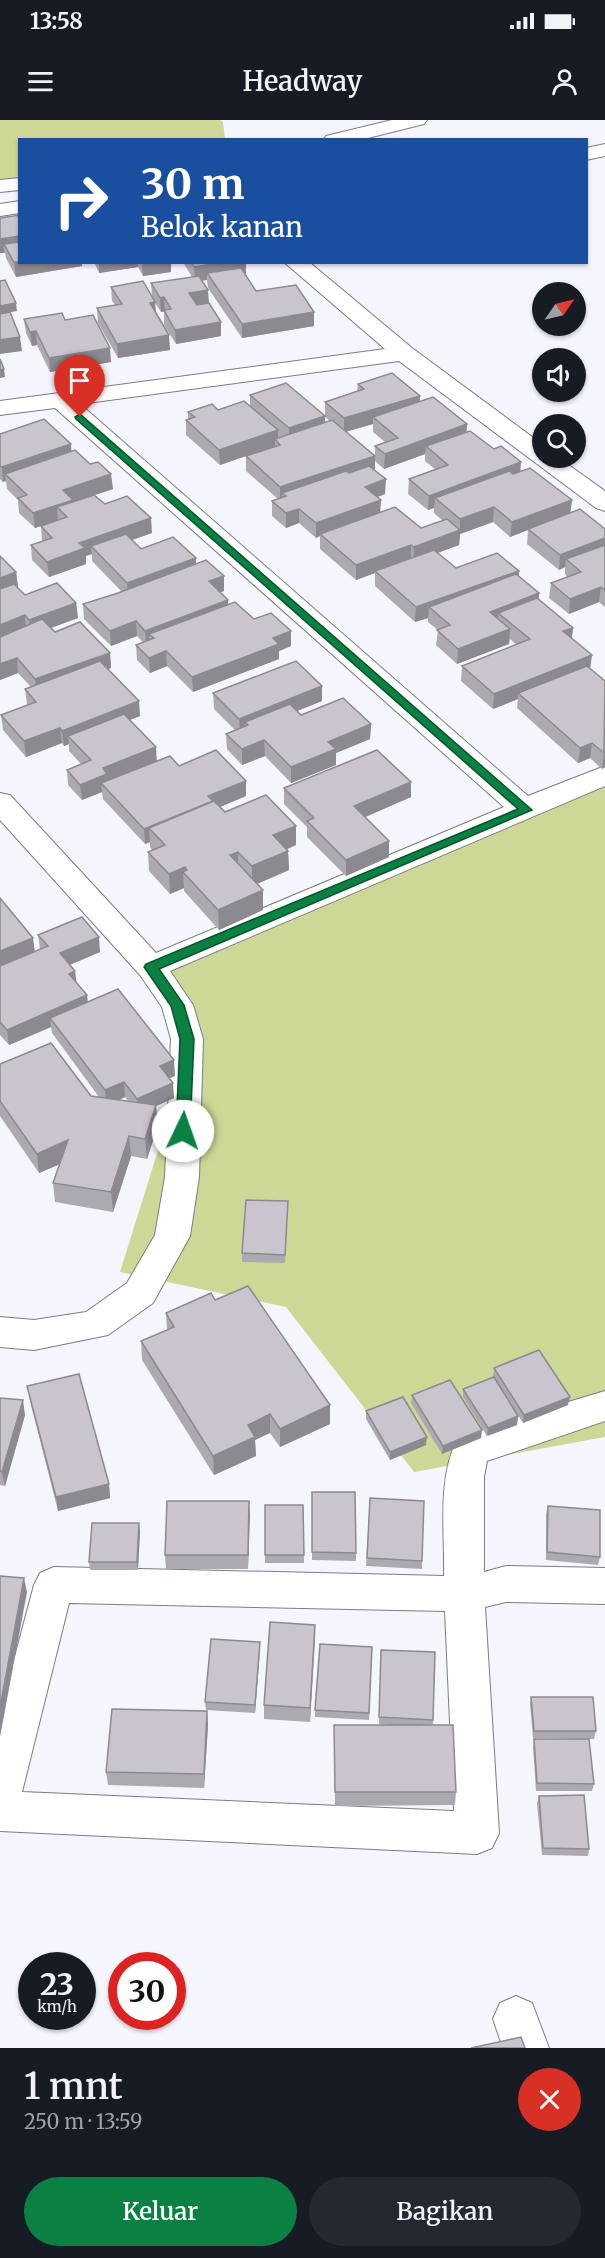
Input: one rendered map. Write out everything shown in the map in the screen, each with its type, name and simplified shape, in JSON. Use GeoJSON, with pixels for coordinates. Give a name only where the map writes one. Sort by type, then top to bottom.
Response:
{"type":"FeatureCollection","features":[{"type":"Feature","properties":{"kind":"street"},"geometry":{"type":"LineString","coordinates":[[341,138],[417,120]]}},
{"type":"Feature","properties":{"kind":"street"},"geometry":{"type":"LineString","coordinates":[[588,154],[605,150]]}},
{"type":"Feature","properties":{"kind":"street"},"geometry":{"type":"LineString","coordinates":[[0,186],[18,184]]}},
{"type":"Feature","properties":{"kind":"street"},"geometry":{"type":"LineString","coordinates":[[0,210],[18,207]]}},
{"type":"Feature","properties":{"kind":"street"},"geometry":{"type":"LineString","coordinates":[[297,264],[404,353],[532,448]]}},
{"type":"Feature","properties":{"kind":"street"},"geometry":{"type":"LineString","coordinates":[[0,408],[404,353]]}},
{"type":"Feature","properties":{"kind":"street"},"geometry":{"type":"LineString","coordinates":[[62,401],[526,810]]}},
{"type":"Feature","properties":{"kind":"street"},"geometry":{"type":"LineString","coordinates":[[559,468],[605,503]]}},
{"type":"Feature","properties":{"kind":"street"},"geometry":{"type":"LineString","coordinates":[[151,967],[605,775]]}},
{"type":"Feature","properties":{"kind":"street"},"geometry":{"type":"LineString","coordinates":[[0,802],[151,967],[177,1005],[187,1039],[182,1177],[172,1236],[140,1293],[95,1325],[34,1335],[0,1332]]}},
{"type":"Feature","properties":{"kind":"street"},"geometry":{"type":"LineString","coordinates":[[0,1811],[477,1833],[464,1594],[465,1477],[470,1451],[498,1439],[605,1406]]}},
{"type":"Feature","properties":{"kind":"street"},"geometry":{"type":"LineString","coordinates":[[0,1792],[54,1585],[464,1594],[506,1584],[605,1586]]}},
{"type":"Feature","properties":{"kind":"green space"},"geometry":{"type":"Polygon","coordinates":[[[0,120],[220,120],[223,122],[225,138],[18,138],[18,184],[0,186],[0,120]]]}},
{"type":"Feature","properties":{"kind":"green space"},"geometry":{"type":"Polygon","coordinates":[[[605,785],[605,1437],[414,1472],[286,1307],[120,1272],[165,1128],[176,1036],[150,974],[605,785]]]}},
{"type":"Feature","properties":{"kind":"building"},"geometry":{"type":"Polygon","coordinates":[[[18,215],[18,236],[0,239],[0,218],[18,215]]]}},
{"type":"Feature","properties":{"kind":"building"},"geometry":{"type":"Polygon","coordinates":[[[18,242],[18,262],[14,262],[4,244],[18,242]]]}},
{"type":"Feature","properties":{"kind":"building"},"geometry":{"type":"Polygon","coordinates":[[[192,264],[213,264],[194,267],[192,264]]]}},
{"type":"Feature","properties":{"kind":"building"},"geometry":{"type":"Polygon","coordinates":[[[241,268],[256,291],[296,285],[314,312],[242,324],[207,273],[241,268]]]}},
{"type":"Feature","properties":{"kind":"building"},"geometry":{"type":"Polygon","coordinates":[[[199,276],[208,290],[189,293],[197,305],[209,303],[221,322],[175,330],[164,310],[171,309],[164,297],[160,298],[151,283],[199,276]]]}},
{"type":"Feature","properties":{"kind":"building"},"geometry":{"type":"Polygon","coordinates":[[[5,280],[16,303],[0,306],[0,281],[5,280]]]}},
{"type":"Feature","properties":{"kind":"building"},"geometry":{"type":"Polygon","coordinates":[[[143,281],[155,302],[150,303],[169,335],[117,344],[97,308],[122,304],[111,287],[143,281]]]}},
{"type":"Feature","properties":{"kind":"building"},"geometry":{"type":"Polygon","coordinates":[[[10,312],[20,337],[0,340],[0,314],[10,312]]]}},
{"type":"Feature","properties":{"kind":"building"},"geometry":{"type":"Polygon","coordinates":[[[62,313],[65,320],[93,315],[110,348],[49,358],[36,331],[30,332],[24,319],[62,313]]]}},
{"type":"Feature","properties":{"kind":"building"},"geometry":{"type":"Polygon","coordinates":[[[392,373],[420,396],[344,418],[325,402],[364,389],[358,384],[392,373]]]}},
{"type":"Feature","properties":{"kind":"building"},"geometry":{"type":"Polygon","coordinates":[[[286,383],[325,416],[289,428],[250,395],[286,383]]]}},
{"type":"Feature","properties":{"kind":"building"},"geometry":{"type":"Polygon","coordinates":[[[433,397],[467,424],[385,454],[375,446],[398,438],[373,417],[433,397]]]}},
{"type":"Feature","properties":{"kind":"building"},"geometry":{"type":"Polygon","coordinates":[[[244,401],[278,430],[219,450],[186,420],[195,417],[188,412],[212,404],[218,410],[244,401]]]}},
{"type":"Feature","properties":{"kind":"building"},"geometry":{"type":"Polygon","coordinates":[[[44,419],[71,444],[0,466],[0,434],[44,419]]]}},
{"type":"Feature","properties":{"kind":"building"},"geometry":{"type":"Polygon","coordinates":[[[332,420],[375,456],[280,487],[246,456],[280,445],[275,439],[332,420]]]}},
{"type":"Feature","properties":{"kind":"building"},"geometry":{"type":"Polygon","coordinates":[[[470,431],[494,449],[501,446],[521,462],[429,496],[409,479],[448,465],[426,446],[470,431]]]}},
{"type":"Feature","properties":{"kind":"building"},"geometry":{"type":"Polygon","coordinates":[[[75,450],[90,464],[98,462],[111,474],[63,490],[73,500],[33,513],[18,498],[27,495],[5,474],[75,450]]]}},
{"type":"Feature","properties":{"kind":"building"},"geometry":{"type":"Polygon","coordinates":[[[369,466],[386,479],[365,487],[381,500],[316,523],[299,509],[286,513],[272,501],[286,496],[282,493],[346,471],[349,473],[369,466]]]}},
{"type":"Feature","properties":{"kind":"building"},"geometry":{"type":"Polygon","coordinates":[[[530,468],[572,500],[512,522],[494,507],[460,519],[435,498],[509,471],[513,474],[530,468]]]}},
{"type":"Feature","properties":{"kind":"building"},"geometry":{"type":"Polygon","coordinates":[[[94,495],[105,504],[127,496],[151,518],[79,543],[85,548],[47,562],[31,545],[52,538],[41,526],[67,517],[57,507],[94,495]]]}},
{"type":"Feature","properties":{"kind":"building"},"geometry":{"type":"Polygon","coordinates":[[[395,507],[421,528],[447,519],[460,530],[356,565],[320,534],[395,507]]]}},
{"type":"Feature","properties":{"kind":"building"},"geometry":{"type":"Polygon","coordinates":[[[580,509],[605,529],[605,538],[560,555],[528,529],[580,509]]]}},
{"type":"Feature","properties":{"kind":"building"},"geometry":{"type":"Polygon","coordinates":[[[126,534],[141,549],[173,537],[196,558],[127,583],[91,546],[126,534]]]}},
{"type":"Feature","properties":{"kind":"building"},"geometry":{"type":"Polygon","coordinates":[[[605,545],[605,590],[601,587],[570,599],[551,583],[581,572],[566,559],[605,545]]]}},
{"type":"Feature","properties":{"kind":"building"},"geometry":{"type":"Polygon","coordinates":[[[434,550],[456,568],[497,553],[519,571],[416,607],[375,571],[434,550]]]}},
{"type":"Feature","properties":{"kind":"building"},"geometry":{"type":"Polygon","coordinates":[[[0,556],[16,572],[0,578],[0,556]]]}},
{"type":"Feature","properties":{"kind":"building"},"geometry":{"type":"Polygon","coordinates":[[[206,560],[224,576],[209,581],[228,600],[145,631],[136,621],[110,631],[83,604],[118,593],[206,560]]]}},
{"type":"Feature","properties":{"kind":"building"},"geometry":{"type":"Polygon","coordinates":[[[516,574],[539,593],[490,612],[510,629],[458,649],[437,630],[450,625],[429,607],[516,574]]]}},
{"type":"Feature","properties":{"kind":"building"},"geometry":{"type":"Polygon","coordinates":[[[57,583],[76,603],[29,620],[25,615],[0,625],[0,589],[14,584],[25,595],[57,583]]]}},
{"type":"Feature","properties":{"kind":"building"},"geometry":{"type":"Polygon","coordinates":[[[537,598],[573,628],[563,631],[592,655],[494,694],[462,666],[530,639],[498,613],[537,598]]]}},
{"type":"Feature","properties":{"kind":"building"},"geometry":{"type":"Polygon","coordinates":[[[235,602],[254,619],[271,613],[291,631],[273,638],[279,644],[192,677],[166,651],[149,658],[136,645],[154,638],[149,634],[235,602]]]}},
{"type":"Feature","properties":{"kind":"building"},"geometry":{"type":"Polygon","coordinates":[[[42,619],[55,632],[80,622],[110,653],[35,679],[17,658],[0,664],[0,637],[42,619]]]}},
{"type":"Feature","properties":{"kind":"building"},"geometry":{"type":"Polygon","coordinates":[[[100,661],[139,701],[62,731],[60,728],[24,741],[1,715],[36,702],[25,689],[100,661]]]}},
{"type":"Feature","properties":{"kind":"building"},"geometry":{"type":"Polygon","coordinates":[[[296,661],[322,686],[239,719],[213,693],[296,661]]]}},
{"type":"Feature","properties":{"kind":"building"},"geometry":{"type":"Polygon","coordinates":[[[587,666],[605,681],[604,753],[592,743],[580,748],[518,693],[587,666]]]}},
{"type":"Feature","properties":{"kind":"building"},"geometry":{"type":"Polygon","coordinates":[[[343,698],[371,724],[328,742],[336,749],[291,767],[264,740],[242,749],[226,734],[248,725],[245,722],[290,704],[301,715],[343,698]]]}},
{"type":"Feature","properties":{"kind":"building"},"geometry":{"type":"Polygon","coordinates":[[[124,714],[156,747],[103,768],[107,774],[80,785],[67,770],[91,760],[68,736],[124,714]]]}},
{"type":"Feature","properties":{"kind":"building"},"geometry":{"type":"Polygon","coordinates":[[[216,750],[246,781],[208,796],[213,801],[144,829],[101,783],[170,756],[179,766],[216,750]]]}},
{"type":"Feature","properties":{"kind":"building"},"geometry":{"type":"Polygon","coordinates":[[[377,750],[411,782],[354,806],[389,841],[346,860],[307,821],[314,818],[284,788],[377,750]]]}},
{"type":"Feature","properties":{"kind":"building"},"geometry":{"type":"Polygon","coordinates":[[[266,795],[296,826],[273,835],[288,851],[252,866],[238,852],[230,855],[263,890],[218,910],[183,872],[187,870],[185,867],[169,874],[148,852],[165,845],[149,828],[214,801],[225,812],[266,795]]]}},
{"type":"Feature","properties":{"kind":"building"},"geometry":{"type":"Polygon","coordinates":[[[0,898],[33,938],[0,951],[0,898]]]}},
{"type":"Feature","properties":{"kind":"building"},"geometry":{"type":"Polygon","coordinates":[[[82,917],[99,937],[60,953],[75,971],[69,974],[87,995],[7,1030],[0,1022],[0,966],[48,946],[38,935],[82,917]]]}},
{"type":"Feature","properties":{"kind":"building"},"geometry":{"type":"Polygon","coordinates":[[[118,989],[174,1060],[160,1066],[173,1083],[137,1099],[124,1082],[105,1090],[50,1018],[118,989]]]}},
{"type":"Feature","properties":{"kind":"building"},"geometry":{"type":"Polygon","coordinates":[[[51,1043],[91,1096],[156,1105],[145,1139],[129,1136],[111,1192],[53,1183],[68,1140],[37,1154],[0,1101],[0,1064],[51,1043]]]}},
{"type":"Feature","properties":{"kind":"building"},"geometry":{"type":"Polygon","coordinates":[[[246,1200],[288,1201],[285,1255],[242,1253],[246,1200]]]}},
{"type":"Feature","properties":{"kind":"building"},"geometry":{"type":"Polygon","coordinates":[[[248,1286],[330,1405],[280,1429],[270,1414],[248,1425],[255,1437],[213,1456],[141,1341],[174,1327],[166,1313],[211,1293],[215,1300],[248,1286]]]}},
{"type":"Feature","properties":{"kind":"building"},"geometry":{"type":"Polygon","coordinates":[[[539,1350],[570,1397],[524,1415],[494,1368],[539,1350]]]}},
{"type":"Feature","properties":{"kind":"building"},"geometry":{"type":"Polygon","coordinates":[[[79,1374],[109,1484],[56,1497],[27,1386],[79,1374]]]}},
{"type":"Feature","properties":{"kind":"building"},"geometry":{"type":"Polygon","coordinates":[[[494,1377],[518,1416],[488,1428],[463,1389],[494,1377]]]}},
{"type":"Feature","properties":{"kind":"building"},"geometry":{"type":"Polygon","coordinates":[[[450,1380],[482,1430],[443,1446],[412,1395],[450,1380]]]}},
{"type":"Feature","properties":{"kind":"building"},"geometry":{"type":"Polygon","coordinates":[[[403,1397],[427,1437],[390,1452],[366,1411],[403,1397]]]}},
{"type":"Feature","properties":{"kind":"building"},"geometry":{"type":"Polygon","coordinates":[[[0,1398],[23,1400],[2,1472],[0,1471],[0,1398]]]}},
{"type":"Feature","properties":{"kind":"building"},"geometry":{"type":"Polygon","coordinates":[[[312,1492],[355,1492],[356,1553],[312,1552],[312,1492]]]}},
{"type":"Feature","properties":{"kind":"building"},"geometry":{"type":"Polygon","coordinates":[[[370,1498],[424,1501],[422,1561],[367,1558],[370,1498]]]}},
{"type":"Feature","properties":{"kind":"building"},"geometry":{"type":"Polygon","coordinates":[[[167,1501],[249,1501],[248,1555],[165,1555],[167,1501]]]}},
{"type":"Feature","properties":{"kind":"building"},"geometry":{"type":"Polygon","coordinates":[[[265,1505],[303,1505],[304,1555],[265,1555],[265,1505]]]}},
{"type":"Feature","properties":{"kind":"building"},"geometry":{"type":"Polygon","coordinates":[[[548,1506],[600,1510],[600,1557],[547,1552],[548,1506]]]}},
{"type":"Feature","properties":{"kind":"building"},"geometry":{"type":"Polygon","coordinates":[[[92,1523],[139,1523],[137,1562],[89,1562],[92,1523]]]}},
{"type":"Feature","properties":{"kind":"building"},"geometry":{"type":"Polygon","coordinates":[[[0,1576],[24,1578],[0,1708],[0,1576]]]}},
{"type":"Feature","properties":{"kind":"building"},"geometry":{"type":"Polygon","coordinates":[[[270,1622],[315,1625],[310,1708],[264,1705],[270,1622]]]}},
{"type":"Feature","properties":{"kind":"building"},"geometry":{"type":"Polygon","coordinates":[[[211,1639],[260,1642],[255,1705],[205,1702],[211,1639]]]}},
{"type":"Feature","properties":{"kind":"building"},"geometry":{"type":"Polygon","coordinates":[[[320,1644],[372,1647],[369,1713],[315,1710],[320,1644]]]}},
{"type":"Feature","properties":{"kind":"building"},"geometry":{"type":"Polygon","coordinates":[[[381,1650],[435,1652],[433,1720],[379,1717],[381,1650]]]}},
{"type":"Feature","properties":{"kind":"building"},"geometry":{"type":"Polygon","coordinates":[[[531,1697],[593,1697],[596,1731],[534,1731],[531,1697]]]}},
{"type":"Feature","properties":{"kind":"building"},"geometry":{"type":"Polygon","coordinates":[[[112,1709],[207,1711],[204,1774],[106,1772],[112,1709]]]}},
{"type":"Feature","properties":{"kind":"building"},"geometry":{"type":"Polygon","coordinates":[[[334,1725],[453,1725],[456,1792],[335,1792],[334,1725]]]}},
{"type":"Feature","properties":{"kind":"building"},"geometry":{"type":"Polygon","coordinates":[[[534,1739],[589,1739],[594,1784],[537,1783],[534,1739]]]}},
{"type":"Feature","properties":{"kind":"building"},"geometry":{"type":"Polygon","coordinates":[[[584,1795],[589,1849],[543,1848],[539,1796],[584,1795]]]}},
{"type":"Feature","properties":{"kind":"building"},"geometry":{"type":"Polygon","coordinates":[[[521,2037],[525,2048],[471,2048],[521,2037]]]}},
{"type":"Feature","properties":{"kind":"route"},"geometry":{"type":"LineString","coordinates":[[80,417],[526,810],[151,967],[177,1005],[187,1039],[183,1131]]}}]}
